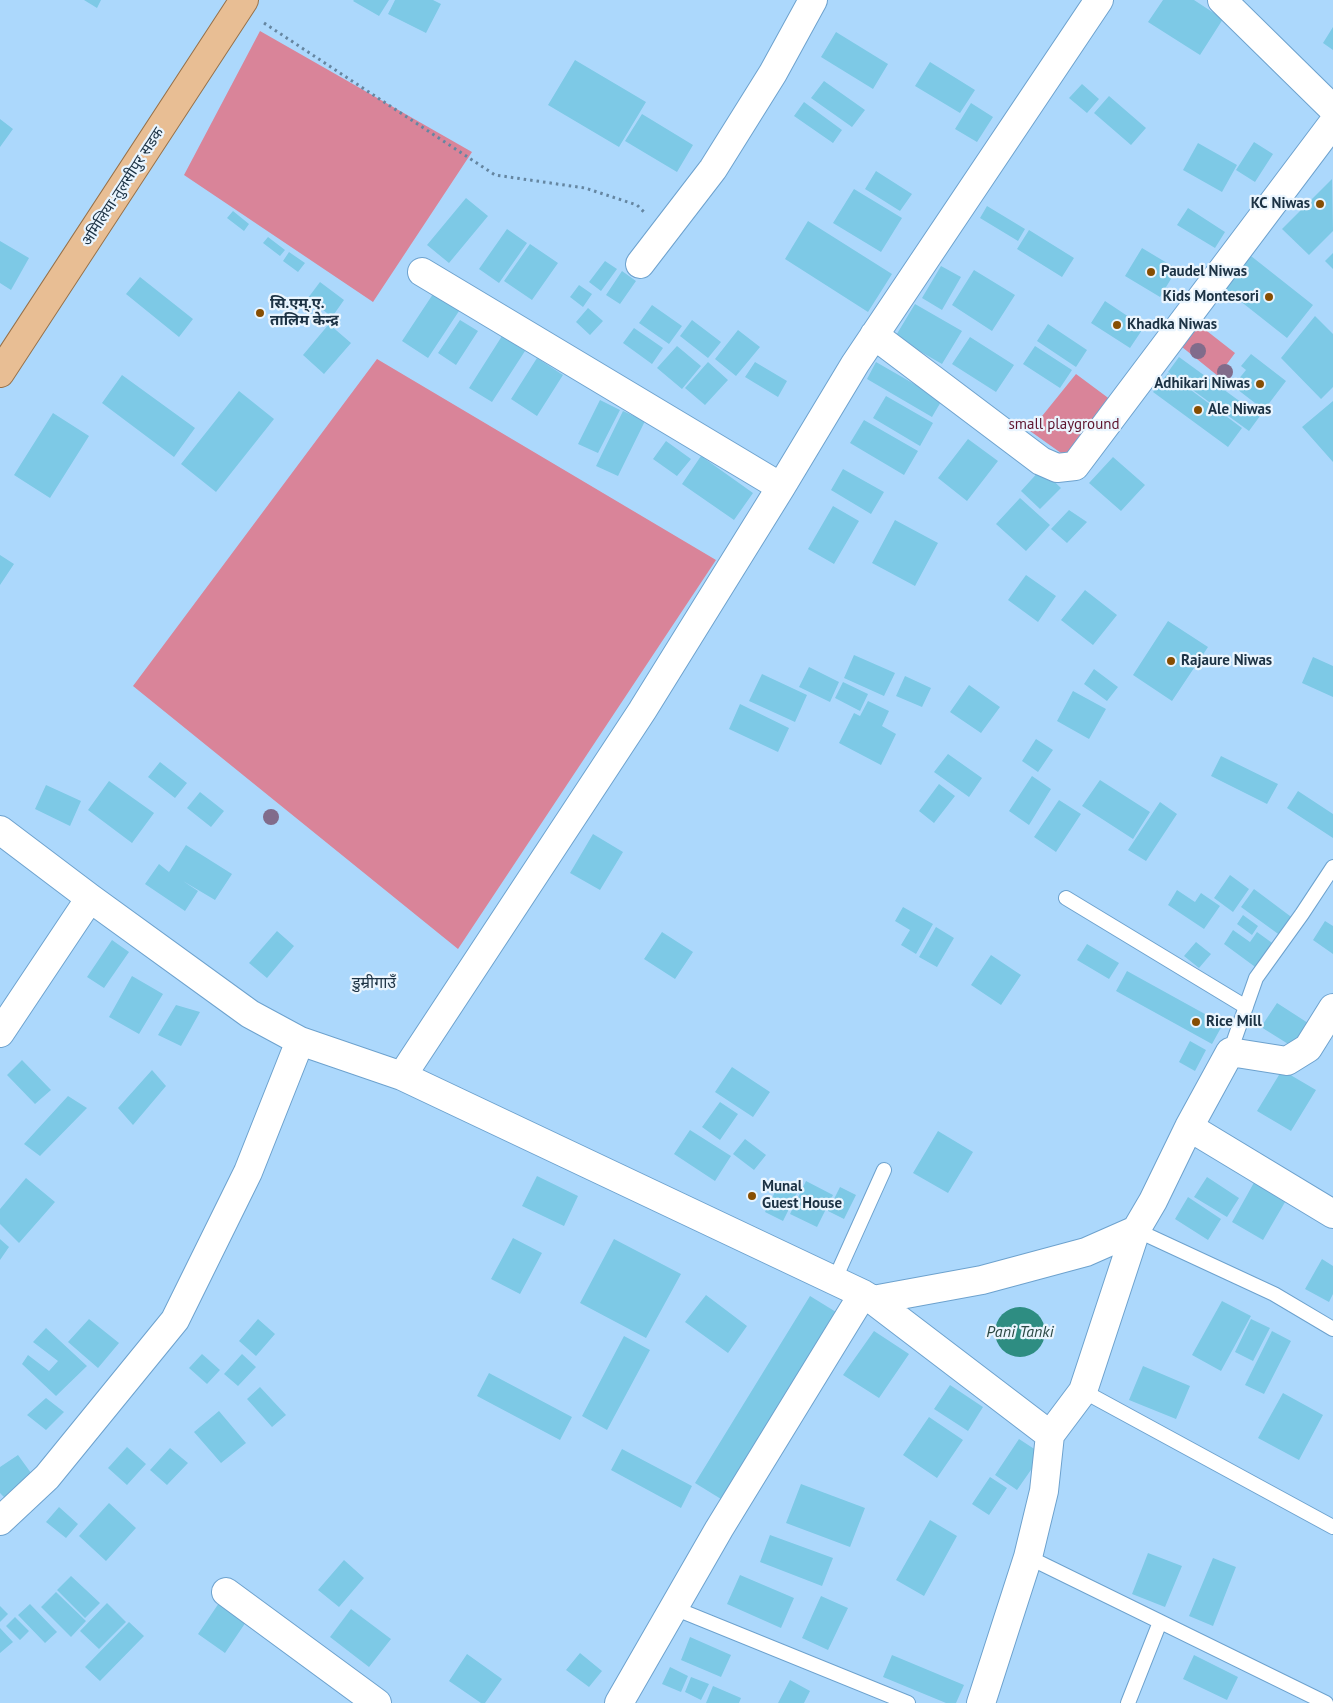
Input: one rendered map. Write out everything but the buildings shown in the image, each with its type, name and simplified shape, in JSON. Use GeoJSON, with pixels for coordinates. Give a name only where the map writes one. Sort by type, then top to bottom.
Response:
{"type":"FeatureCollection","features":[{"type":"Feature","properties":{"kind":"main road","name":"अमिलिया-तुलसीपुर सडक"},"geometry":{"type":"LineString","coordinates":[[0,373],[242,4]]}},
{"type":"Feature","properties":{"kind":"street"},"geometry":{"type":"LineString","coordinates":[[640,264],[713,169],[773,73],[814,0]]}},
{"type":"Feature","properties":{"kind":"street"},"geometry":{"type":"LineString","coordinates":[[402,1076],[642,711],[855,364],[1099,0]]}},
{"type":"Feature","properties":{"kind":"street"},"geometry":{"type":"LineString","coordinates":[[1222,0],[1333,109]]}},
{"type":"Feature","properties":{"kind":"street"},"geometry":{"type":"LineString","coordinates":[[874,335],[1040,461],[1057,468],[1075,466],[1333,123]]}},
{"type":"Feature","properties":{"kind":"street"},"geometry":{"type":"LineString","coordinates":[[422,272],[781,487]]}},
{"type":"Feature","properties":{"kind":"street"},"geometry":{"type":"LineString","coordinates":[[0,830],[250,1014],[300,1041],[402,1076],[868,1297],[1050,1435]]}},
{"type":"Feature","properties":{"kind":"street"},"geometry":{"type":"LineString","coordinates":[[0,1033],[90,898]]}},
{"type":"Feature","properties":{"kind":"street"},"geometry":{"type":"LineString","coordinates":[[981,1703],[1028,1557],[1044,1491],[1050,1435],[1083,1391],[1136,1230],[1230,1052],[1287,1061],[1308,1048],[1333,1009]]}},
{"type":"Feature","properties":{"kind":"street"},"geometry":{"type":"LineString","coordinates":[[0,1521],[48,1476],[175,1320],[248,1172],[300,1041]]}},
{"type":"Feature","properties":{"kind":"street"},"geometry":{"type":"LineString","coordinates":[[1189,1127],[1333,1214]]}},
{"type":"Feature","properties":{"kind":"street"},"geometry":{"type":"LineString","coordinates":[[619,1703],[719,1529],[868,1297],[982,1280],[1086,1252],[1136,1230]]}},
{"type":"Feature","properties":{"kind":"street"},"geometry":{"type":"LineString","coordinates":[[226,1592],[377,1703]]}},
{"type":"Feature","properties":{"kind":"lane"},"geometry":{"type":"LineString","coordinates":[[1230,1052],[1256,978],[1333,867]]}},
{"type":"Feature","properties":{"kind":"lane"},"geometry":{"type":"LineString","coordinates":[[1066,898],[1246,1007]]}},
{"type":"Feature","properties":{"kind":"lane"},"geometry":{"type":"LineString","coordinates":[[834,1281],[884,1170]]}},
{"type":"Feature","properties":{"kind":"lane"},"geometry":{"type":"LineString","coordinates":[[1136,1230],[1274,1294],[1333,1329]]}},
{"type":"Feature","properties":{"kind":"lane"},"geometry":{"type":"LineString","coordinates":[[1083,1391],[1333,1527]]}},
{"type":"Feature","properties":{"kind":"lane"},"geometry":{"type":"LineString","coordinates":[[1028,1557],[1326,1703]]}},
{"type":"Feature","properties":{"kind":"lane"},"geometry":{"type":"LineString","coordinates":[[674,1608],[908,1703]]}},
{"type":"Feature","properties":{"kind":"lane"},"geometry":{"type":"LineString","coordinates":[[1128,1703],[1160,1622]]}},
{"type":"Feature","properties":{"kind":"path"},"geometry":{"type":"LineString","coordinates":[[242,4],[495,175],[586,188],[637,205],[665,232]]}},
{"type":"Feature","properties":{"kind":"green space"},"geometry":{"type":"Polygon","coordinates":[[[260,31],[472,152],[373,302],[184,175],[260,31]]]}},
{"type":"Feature","properties":{"kind":"green space"},"geometry":{"type":"Polygon","coordinates":[[[1198,324],[1235,353],[1218,376],[1182,347],[1198,324]]]}},
{"type":"Feature","properties":{"kind":"green space"},"geometry":{"type":"Polygon","coordinates":[[[377,359],[716,560],[458,949],[133,686],[377,359]]]}},
{"type":"Feature","properties":{"kind":"green space","name":"small playground"},"geometry":{"type":"Polygon","coordinates":[[[1076,374],[1111,400],[1068,458],[1030,431],[1076,374]]]}},
{"type":"Feature","properties":{"kind":"water","name":"Pani Tanki"},"geometry":{"type":"Polygon","coordinates":[[[1020,1307],[1038,1314],[1045,1332],[1038,1350],[1020,1357],[1002,1350],[995,1332],[1002,1314],[1020,1307]]]}},
{"type":"Feature","properties":{"kind":"place","name":"KC Niwas"},"geometry":{"type":"Point","coordinates":[1320,204]}},
{"type":"Feature","properties":{"kind":"place","name":"Paudel Niwas"},"geometry":{"type":"Point","coordinates":[1151,272]}},
{"type":"Feature","properties":{"kind":"place","name":"Kids Montesori"},"geometry":{"type":"Point","coordinates":[1269,297]}},
{"type":"Feature","properties":{"kind":"place","name":"सि.एम्.ए. तालिम केन्द्र"},"geometry":{"type":"Point","coordinates":[260,313]}},
{"type":"Feature","properties":{"kind":"place","name":"Khadka Niwas"},"geometry":{"type":"Point","coordinates":[1117,325]}},
{"type":"Feature","properties":{"kind":"place","name":"Adhikari Niwas"},"geometry":{"type":"Point","coordinates":[1260,384]}},
{"type":"Feature","properties":{"kind":"place","name":"Ale Niwas"},"geometry":{"type":"Point","coordinates":[1198,410]}},
{"type":"Feature","properties":{"kind":"place","name":"Rajaure Niwas"},"geometry":{"type":"Point","coordinates":[1171,661]}},
{"type":"Feature","properties":{"kind":"place","name":"Rice Mill"},"geometry":{"type":"Point","coordinates":[1196,1022]}},
{"type":"Feature","properties":{"kind":"place","name":"Munal Guest House"},"geometry":{"type":"Point","coordinates":[752,1196]}},
{"type":"Feature","properties":{"kind":"district","name":"डुम्रीगाउँ"},"geometry":{"type":"Point","coordinates":[374,983]}}]}
